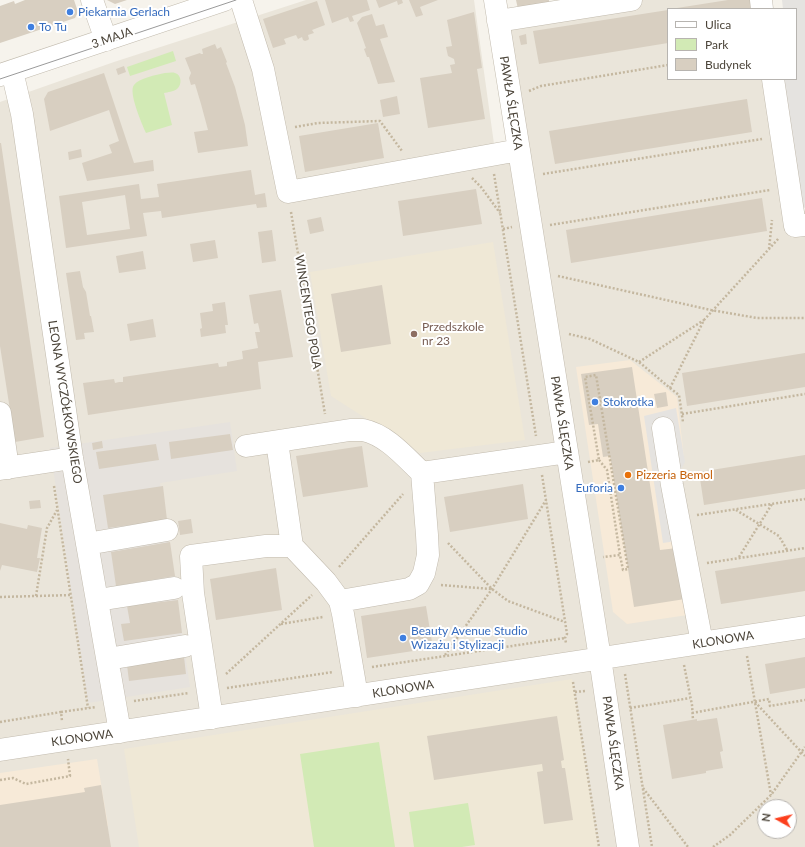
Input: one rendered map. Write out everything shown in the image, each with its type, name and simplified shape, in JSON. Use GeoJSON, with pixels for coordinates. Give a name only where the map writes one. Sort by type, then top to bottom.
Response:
{"type":"FeatureCollection","features":[{"type":"Feature","properties":{"kind":"street"},"geometry":{"type":"LineString","coordinates":[[92,0],[106,40]]}},
{"type":"Feature","properties":{"kind":"street","name":"3 MAJA"},"geometry":{"type":"LineString","coordinates":[[6,74],[224,0]]}},
{"type":"Feature","properties":{"kind":"street"},"geometry":{"type":"LineString","coordinates":[[241,0],[263,69],[288,192],[519,150]]}},
{"type":"Feature","properties":{"kind":"street"},"geometry":{"type":"LineString","coordinates":[[497,10],[631,0]]}},
{"type":"Feature","properties":{"kind":"street","name":"PAWŁA ŚLĘCZKA"},"geometry":{"type":"LineString","coordinates":[[497,10],[538,272],[576,457],[600,658],[628,847]]}},
{"type":"Feature","properties":{"kind":"street","name":"LEONA WYCZÓŁKOWSKIEGO"},"geometry":{"type":"LineString","coordinates":[[6,74],[22,114],[72,458],[120,732]]}},
{"type":"Feature","properties":{"kind":"street"},"geometry":{"type":"LineString","coordinates":[[773,80],[789,187],[800,226]]}},
{"type":"Feature","properties":{"kind":"street"},"geometry":{"type":"LineString","coordinates":[[0,413],[4,468],[72,458]]}},
{"type":"Feature","properties":{"kind":"street"},"geometry":{"type":"LineString","coordinates":[[664,428],[672,484],[702,643]]}},
{"type":"Feature","properties":{"kind":"street"},"geometry":{"type":"LineString","coordinates":[[246,446],[328,433],[362,430],[379,436],[399,450],[422,473],[428,556],[424,573],[418,584],[409,589],[342,607]]}},
{"type":"Feature","properties":{"kind":"street"},"geometry":{"type":"LineString","coordinates":[[277,442],[292,546],[326,582],[342,607],[357,696]]}},
{"type":"Feature","properties":{"kind":"street"},"geometry":{"type":"LineString","coordinates":[[422,473],[539,456],[576,457]]}},
{"type":"Feature","properties":{"kind":"street"},"geometry":{"type":"LineString","coordinates":[[88,544],[168,530]]}},
{"type":"Feature","properties":{"kind":"street"},"geometry":{"type":"LineString","coordinates":[[212,718],[193,593],[191,556],[266,546],[292,546]]}},
{"type":"Feature","properties":{"kind":"street"},"geometry":{"type":"LineString","coordinates":[[97,596],[174,588]]}},
{"type":"Feature","properties":{"kind":"street","name":"KLONOWA"},"geometry":{"type":"LineString","coordinates":[[0,750],[805,627]]}},
{"type":"Feature","properties":{"kind":"street"},"geometry":{"type":"LineString","coordinates":[[108,659],[185,646]]}},
{"type":"Feature","properties":{"kind":"path"},"geometry":{"type":"LineString","coordinates":[[526,92],[541,86],[667,65]]}},
{"type":"Feature","properties":{"kind":"path"},"geometry":{"type":"LineString","coordinates":[[294,127],[318,123],[380,121],[414,168]]}},
{"type":"Feature","properties":{"kind":"path"},"geometry":{"type":"LineString","coordinates":[[539,175],[781,136]]}},
{"type":"Feature","properties":{"kind":"path"},"geometry":{"type":"LineString","coordinates":[[760,139],[761,146]]}},
{"type":"Feature","properties":{"kind":"path"},"geometry":{"type":"LineString","coordinates":[[491,154],[567,634],[565,638],[599,847]]}},
{"type":"Feature","properties":{"kind":"path"},"geometry":{"type":"LineString","coordinates":[[447,162],[469,176],[481,187],[501,213]]}},
{"type":"Feature","properties":{"kind":"path"},"geometry":{"type":"LineString","coordinates":[[547,225],[789,187]]}},
{"type":"Feature","properties":{"kind":"path"},"geometry":{"type":"LineString","coordinates":[[768,190],[769,196]]}},
{"type":"Feature","properties":{"kind":"path","name":"WINCENTEGO POLA"},"geometry":{"type":"LineString","coordinates":[[288,192],[328,433]]}},
{"type":"Feature","properties":{"kind":"path"},"geometry":{"type":"LineString","coordinates":[[770,249],[771,216]]}},
{"type":"Feature","properties":{"kind":"path"},"geometry":{"type":"LineString","coordinates":[[564,333],[590,339],[638,362],[670,388],[704,320],[711,310],[770,249],[783,232],[800,226]]}},
{"type":"Feature","properties":{"kind":"path"},"geometry":{"type":"LineString","coordinates":[[503,229],[515,227]]}},
{"type":"Feature","properties":{"kind":"path"},"geometry":{"type":"LineString","coordinates":[[299,255],[306,254]]}},
{"type":"Feature","properties":{"kind":"path"},"geometry":{"type":"LineString","coordinates":[[538,272],[711,310],[757,318],[805,318]]}},
{"type":"Feature","properties":{"kind":"path"},"geometry":{"type":"LineString","coordinates":[[638,362],[704,320]]}},
{"type":"Feature","properties":{"kind":"path"},"geometry":{"type":"LineString","coordinates":[[576,457],[598,460],[607,470],[623,570],[628,569],[596,375],[585,377],[598,460]]}},
{"type":"Feature","properties":{"kind":"path"},"geometry":{"type":"LineString","coordinates":[[682,414],[805,394]]}},
{"type":"Feature","properties":{"kind":"path"},"geometry":{"type":"LineString","coordinates":[[54,486],[88,708]]}},
{"type":"Feature","properties":{"kind":"path"},"geometry":{"type":"LineString","coordinates":[[697,515],[805,498]]}},
{"type":"Feature","properties":{"kind":"path"},"geometry":{"type":"LineString","coordinates":[[445,656],[492,590],[546,500]]}},
{"type":"Feature","properties":{"kind":"path"},"geometry":{"type":"LineString","coordinates":[[739,558],[772,504]]}},
{"type":"Feature","properties":{"kind":"path"},"geometry":{"type":"LineString","coordinates":[[736,509],[779,536],[787,550]]}},
{"type":"Feature","properties":{"kind":"path"},"geometry":{"type":"LineString","coordinates":[[36,596],[47,528],[57,510]]}},
{"type":"Feature","properties":{"kind":"path"},"geometry":{"type":"LineString","coordinates":[[427,528],[434,528],[492,590],[508,601],[565,623]]}},
{"type":"Feature","properties":{"kind":"path"},"geometry":{"type":"LineString","coordinates":[[704,563],[805,548]]}},
{"type":"Feature","properties":{"kind":"path"},"geometry":{"type":"LineString","coordinates":[[601,558],[620,555]]}},
{"type":"Feature","properties":{"kind":"path"},"geometry":{"type":"LineString","coordinates":[[418,584],[492,590]]}},
{"type":"Feature","properties":{"kind":"path"},"geometry":{"type":"LineString","coordinates":[[0,598],[71,595],[97,596]]}},
{"type":"Feature","properties":{"kind":"path"},"geometry":{"type":"LineString","coordinates":[[280,624],[342,607]]}},
{"type":"Feature","properties":{"kind":"path"},"geometry":{"type":"LineString","coordinates":[[61,712],[565,638]]}},
{"type":"Feature","properties":{"kind":"path"},"geometry":{"type":"LineString","coordinates":[[746,651],[771,795]]}},
{"type":"Feature","properties":{"kind":"path"},"geometry":{"type":"LineString","coordinates":[[683,661],[694,720]]}},
{"type":"Feature","properties":{"kind":"path"},"geometry":{"type":"LineString","coordinates":[[629,671],[625,673],[652,847]]}},
{"type":"Feature","properties":{"kind":"path"},"geometry":{"type":"LineString","coordinates":[[630,708],[690,698]]}},
{"type":"Feature","properties":{"kind":"path"},"geometry":{"type":"LineString","coordinates":[[692,713],[769,699],[770,706],[805,700]]}},
{"type":"Feature","properties":{"kind":"path"},"geometry":{"type":"LineString","coordinates":[[754,702],[805,756]]}},
{"type":"Feature","properties":{"kind":"path"},"geometry":{"type":"LineString","coordinates":[[713,847],[730,835],[771,795],[805,747]]}},
{"type":"Feature","properties":{"kind":"path"},"geometry":{"type":"LineString","coordinates":[[643,788],[688,847]]}},
{"type":"Feature","properties":{"kind":"shaded area"},"geometry":{"type":"Polygon","coordinates":[[[306,0],[474,0],[494,144],[524,139],[507,13],[591,0],[767,0],[769,8],[667,8],[667,80],[780,80],[800,208],[805,211],[805,847],[0,847],[0,102],[114,62],[306,0]]]}},
{"type":"Feature","properties":{"kind":"shaded area"},"geometry":{"type":"Polygon","coordinates":[[[782,0],[805,0],[805,208],[801,206],[781,80],[797,80],[797,8],[783,8],[782,0]]]}},
{"type":"Feature","properties":{"kind":"shaded area","name":"Przedszkole nr 23"},"geometry":{"type":"Polygon","coordinates":[[[493,242],[525,440],[420,453],[331,396],[310,272],[493,242]]]}},
{"type":"Feature","properties":{"kind":"shaded area"},"geometry":{"type":"Polygon","coordinates":[[[630,360],[677,397],[684,457],[679,468],[701,613],[627,624],[613,612],[576,367],[630,360]]]}},
{"type":"Feature","properties":{"kind":"shaded area"},"geometry":{"type":"Polygon","coordinates":[[[676,408],[685,462],[672,485],[683,540],[663,543],[644,416],[676,408]]]}},
{"type":"Feature","properties":{"kind":"shaded area"},"geometry":{"type":"Polygon","coordinates":[[[230,422],[237,471],[160,483],[190,687],[88,703],[50,448],[230,422]]]}},
{"type":"Feature","properties":{"kind":"shaded area"},"geometry":{"type":"Polygon","coordinates":[[[572,679],[598,847],[139,847],[124,749],[572,679]]]}},
{"type":"Feature","properties":{"kind":"shaded area"},"geometry":{"type":"Polygon","coordinates":[[[97,759],[108,826],[0,842],[0,773],[97,759]]]}},
{"type":"Feature","properties":{"kind":"green space"},"geometry":{"type":"Polygon","coordinates":[[[173,51],[176,61],[130,76],[127,67],[173,51]]]}},
{"type":"Feature","properties":{"kind":"green space"},"geometry":{"type":"Polygon","coordinates":[[[165,73],[175,73],[180,78],[180,85],[177,89],[164,93],[172,125],[146,133],[134,101],[134,85],[140,80],[165,73]]]}},
{"type":"Feature","properties":{"kind":"green space"},"geometry":{"type":"Polygon","coordinates":[[[379,742],[395,847],[314,847],[300,754],[379,742]]]}},
{"type":"Feature","properties":{"kind":"green space"},"geometry":{"type":"Polygon","coordinates":[[[468,803],[475,845],[462,847],[414,847],[409,812],[468,803]]]}},
{"type":"Feature","properties":{"kind":"building"},"geometry":{"type":"Polygon","coordinates":[[[25,0],[74,0],[78,12],[75,18],[0,43],[0,6],[14,1],[15,4],[25,0]]]}},
{"type":"Feature","properties":{"kind":"building"},"geometry":{"type":"Polygon","coordinates":[[[107,0],[127,0],[115,4],[107,0]]]}},
{"type":"Feature","properties":{"kind":"building"},"geometry":{"type":"Polygon","coordinates":[[[325,0],[367,0],[370,10],[352,16],[354,21],[350,22],[348,17],[332,23],[325,0]]]}},
{"type":"Feature","properties":{"kind":"building"},"geometry":{"type":"Polygon","coordinates":[[[376,0],[402,0],[403,3],[398,5],[397,1],[379,8],[376,0]]]}},
{"type":"Feature","properties":{"kind":"building"},"geometry":{"type":"Polygon","coordinates":[[[409,0],[438,0],[420,7],[423,15],[416,17],[409,0]]]}},
{"type":"Feature","properties":{"kind":"building"},"geometry":{"type":"Polygon","coordinates":[[[516,0],[549,0],[549,2],[518,9],[516,0]]]}},
{"type":"Feature","properties":{"kind":"building"},"geometry":{"type":"Polygon","coordinates":[[[728,0],[753,0],[755,8],[677,8],[728,0]]]}},
{"type":"Feature","properties":{"kind":"building"},"geometry":{"type":"Polygon","coordinates":[[[317,1],[325,25],[312,30],[314,33],[308,35],[308,40],[303,40],[302,37],[298,39],[296,35],[284,39],[286,44],[273,48],[263,19],[317,1]]]}},
{"type":"Feature","properties":{"kind":"building"},"geometry":{"type":"Polygon","coordinates":[[[667,10],[667,43],[539,64],[533,31],[667,10]]]}},
{"type":"Feature","properties":{"kind":"building"},"geometry":{"type":"Polygon","coordinates":[[[474,12],[482,68],[477,69],[485,119],[428,128],[420,78],[452,73],[450,65],[455,64],[454,59],[448,56],[446,47],[452,46],[447,20],[474,12]]]}},
{"type":"Feature","properties":{"kind":"building"},"geometry":{"type":"Polygon","coordinates":[[[372,14],[376,26],[384,24],[388,37],[380,39],[395,82],[378,84],[369,57],[367,57],[364,49],[366,48],[357,23],[362,17],[372,14]]]}},
{"type":"Feature","properties":{"kind":"building"},"geometry":{"type":"Polygon","coordinates":[[[526,34],[527,44],[521,45],[519,36],[526,34]]]}},
{"type":"Feature","properties":{"kind":"building"},"geometry":{"type":"Polygon","coordinates":[[[215,44],[217,49],[221,47],[227,62],[226,63],[235,87],[245,125],[248,146],[198,153],[194,132],[208,130],[195,84],[191,85],[189,78],[191,73],[185,58],[200,53],[203,54],[202,49],[215,44]]]}},
{"type":"Feature","properties":{"kind":"building"},"geometry":{"type":"Polygon","coordinates":[[[124,66],[126,72],[118,75],[116,69],[124,66]]]}},
{"type":"Feature","properties":{"kind":"building"},"geometry":{"type":"Polygon","coordinates":[[[104,73],[134,163],[153,160],[154,171],[87,181],[82,163],[112,153],[109,145],[119,141],[109,110],[50,131],[44,99],[48,92],[104,73]]]}},
{"type":"Feature","properties":{"kind":"building"},"geometry":{"type":"Polygon","coordinates":[[[397,96],[400,114],[383,117],[380,100],[397,96]]]}},
{"type":"Feature","properties":{"kind":"building"},"geometry":{"type":"Polygon","coordinates":[[[747,99],[752,132],[555,164],[549,131],[747,99]]]}},
{"type":"Feature","properties":{"kind":"building"},"geometry":{"type":"Polygon","coordinates":[[[378,123],[384,158],[305,172],[299,136],[378,123]]]}},
{"type":"Feature","properties":{"kind":"building"},"geometry":{"type":"Polygon","coordinates":[[[0,143],[44,437],[15,442],[0,346],[0,143]]]}},
{"type":"Feature","properties":{"kind":"building"},"geometry":{"type":"Polygon","coordinates":[[[81,149],[82,157],[69,160],[68,152],[81,149]]]}},
{"type":"Feature","properties":{"kind":"building"},"geometry":{"type":"Polygon","coordinates":[[[251,170],[255,195],[265,193],[267,207],[257,208],[256,204],[162,218],[161,211],[143,213],[147,236],[66,248],[59,196],[139,184],[141,199],[159,197],[157,184],[251,170]],[[125,195],[82,202],[87,235],[130,229],[125,195]]]}},
{"type":"Feature","properties":{"kind":"building"},"geometry":{"type":"Polygon","coordinates":[[[476,189],[482,224],[403,236],[398,201],[476,189]]]}},
{"type":"Feature","properties":{"kind":"building"},"geometry":{"type":"Polygon","coordinates":[[[762,198],[767,231],[571,263],[566,230],[762,198]]]}},
{"type":"Feature","properties":{"kind":"building"},"geometry":{"type":"Polygon","coordinates":[[[321,217],[324,231],[310,234],[307,220],[321,217]]]}},
{"type":"Feature","properties":{"kind":"building"},"geometry":{"type":"Polygon","coordinates":[[[272,230],[276,261],[262,263],[258,232],[272,230]]]}},
{"type":"Feature","properties":{"kind":"building"},"geometry":{"type":"Polygon","coordinates":[[[215,240],[218,258],[193,262],[190,244],[215,240]]]}},
{"type":"Feature","properties":{"kind":"building"},"geometry":{"type":"Polygon","coordinates":[[[143,251],[146,269],[119,273],[116,256],[143,251]]]}},
{"type":"Feature","properties":{"kind":"building"},"geometry":{"type":"Polygon","coordinates":[[[80,271],[94,332],[84,333],[85,339],[76,340],[66,273],[80,271]]]}},
{"type":"Feature","properties":{"kind":"building"},"geometry":{"type":"Polygon","coordinates":[[[382,285],[391,344],[341,352],[331,294],[382,285]]]}},
{"type":"Feature","properties":{"kind":"building"},"geometry":{"type":"Polygon","coordinates":[[[281,290],[293,357],[258,362],[261,389],[88,415],[83,383],[114,379],[115,383],[123,382],[123,377],[218,363],[219,367],[227,366],[227,362],[243,359],[242,351],[258,348],[255,332],[260,332],[258,323],[254,324],[249,295],[281,290]]]}},
{"type":"Feature","properties":{"kind":"building"},"geometry":{"type":"Polygon","coordinates":[[[225,302],[228,325],[225,325],[226,333],[201,337],[200,329],[202,328],[200,313],[213,311],[212,304],[225,302]]]}},
{"type":"Feature","properties":{"kind":"building"},"geometry":{"type":"Polygon","coordinates":[[[153,319],[156,337],[130,341],[127,324],[153,319]]]}},
{"type":"Feature","properties":{"kind":"building"},"geometry":{"type":"Polygon","coordinates":[[[805,353],[805,387],[687,406],[682,373],[805,353]]]}},
{"type":"Feature","properties":{"kind":"building"},"geometry":{"type":"Polygon","coordinates":[[[632,367],[660,550],[677,548],[685,599],[634,607],[610,456],[603,457],[598,424],[589,425],[581,374],[632,367]]]}},
{"type":"Feature","properties":{"kind":"building"},"geometry":{"type":"Polygon","coordinates":[[[666,392],[668,406],[657,408],[654,394],[666,392]]]}},
{"type":"Feature","properties":{"kind":"building"},"geometry":{"type":"Polygon","coordinates":[[[230,434],[233,450],[171,459],[169,442],[230,434]]]}},
{"type":"Feature","properties":{"kind":"building"},"geometry":{"type":"Polygon","coordinates":[[[102,441],[103,448],[93,450],[92,443],[102,441]]]}},
{"type":"Feature","properties":{"kind":"building"},"geometry":{"type":"Polygon","coordinates":[[[156,444],[159,460],[99,469],[96,452],[156,444]]]}},
{"type":"Feature","properties":{"kind":"building"},"geometry":{"type":"Polygon","coordinates":[[[362,446],[368,487],[303,497],[296,456],[362,446]]]}},
{"type":"Feature","properties":{"kind":"building"},"geometry":{"type":"Polygon","coordinates":[[[805,455],[805,489],[704,505],[699,472],[805,455]]]}},
{"type":"Feature","properties":{"kind":"building"},"geometry":{"type":"Polygon","coordinates":[[[523,484],[528,519],[450,532],[444,497],[523,484]]]}},
{"type":"Feature","properties":{"kind":"building"},"geometry":{"type":"Polygon","coordinates":[[[163,486],[167,520],[108,528],[103,495],[163,486]]]}},
{"type":"Feature","properties":{"kind":"building"},"geometry":{"type":"Polygon","coordinates":[[[40,500],[41,508],[30,509],[29,501],[40,500]]]}},
{"type":"Feature","properties":{"kind":"building"},"geometry":{"type":"Polygon","coordinates":[[[191,519],[193,533],[180,535],[178,521],[191,519]]]}},
{"type":"Feature","properties":{"kind":"building"},"geometry":{"type":"Polygon","coordinates":[[[0,523],[27,529],[28,525],[42,528],[37,558],[40,558],[37,572],[2,565],[0,571],[0,523]]]}},
{"type":"Feature","properties":{"kind":"building"},"geometry":{"type":"Polygon","coordinates":[[[170,542],[175,576],[116,586],[111,552],[170,542]]]}},
{"type":"Feature","properties":{"kind":"building"},"geometry":{"type":"Polygon","coordinates":[[[805,557],[805,591],[721,604],[715,571],[805,557]]]}},
{"type":"Feature","properties":{"kind":"building"},"geometry":{"type":"Polygon","coordinates":[[[276,568],[282,610],[216,620],[210,579],[276,568]]]}},
{"type":"Feature","properties":{"kind":"building"},"geometry":{"type":"Polygon","coordinates":[[[178,600],[182,633],[124,641],[121,624],[130,623],[127,606],[178,600]]]}},
{"type":"Feature","properties":{"kind":"building"},"geometry":{"type":"Polygon","coordinates":[[[426,606],[433,648],[367,658],[361,616],[426,606]]]}},
{"type":"Feature","properties":{"kind":"building"},"geometry":{"type":"Polygon","coordinates":[[[184,657],[186,674],[129,681],[127,665],[184,657]]]}},
{"type":"Feature","properties":{"kind":"building"},"geometry":{"type":"Polygon","coordinates":[[[805,657],[805,688],[770,694],[765,664],[805,657]]]}},
{"type":"Feature","properties":{"kind":"building"},"geometry":{"type":"Polygon","coordinates":[[[557,716],[564,760],[561,761],[562,768],[565,768],[573,820],[544,824],[537,772],[543,771],[542,764],[434,780],[427,736],[557,716]]]}},
{"type":"Feature","properties":{"kind":"building"},"geometry":{"type":"Polygon","coordinates":[[[717,718],[723,751],[720,752],[723,768],[706,771],[706,773],[672,779],[663,725],[697,719],[697,721],[717,718]]]}},
{"type":"Feature","properties":{"kind":"building"},"geometry":{"type":"Polygon","coordinates":[[[101,785],[111,847],[0,847],[0,805],[85,792],[84,788],[101,785]]]}},
{"type":"Feature","properties":{"kind":"tram line"},"geometry":{"type":"LineString","coordinates":[[0,79],[236,0]]}},
{"type":"Feature","properties":{"kind":"place","name":"Piekarnia Gerlach"},"geometry":{"type":"Point","coordinates":[70,12]}},
{"type":"Feature","properties":{"kind":"place","name":"To Tu"},"geometry":{"type":"Point","coordinates":[31,27]}},
{"type":"Feature","properties":{"kind":"place","name":"Przedszkole nr 23"},"geometry":{"type":"Point","coordinates":[414,334]}},
{"type":"Feature","properties":{"kind":"place","name":"Stokrotka"},"geometry":{"type":"Point","coordinates":[595,402]}},
{"type":"Feature","properties":{"kind":"place","name":"Pizzeria Bemol"},"geometry":{"type":"Point","coordinates":[628,475]}},
{"type":"Feature","properties":{"kind":"place","name":"Euforia"},"geometry":{"type":"Point","coordinates":[621,488]}},
{"type":"Feature","properties":{"kind":"place","name":"Beauty Avenue Studio Wizażu i Stylizacji"},"geometry":{"type":"Point","coordinates":[403,638]}}]}
